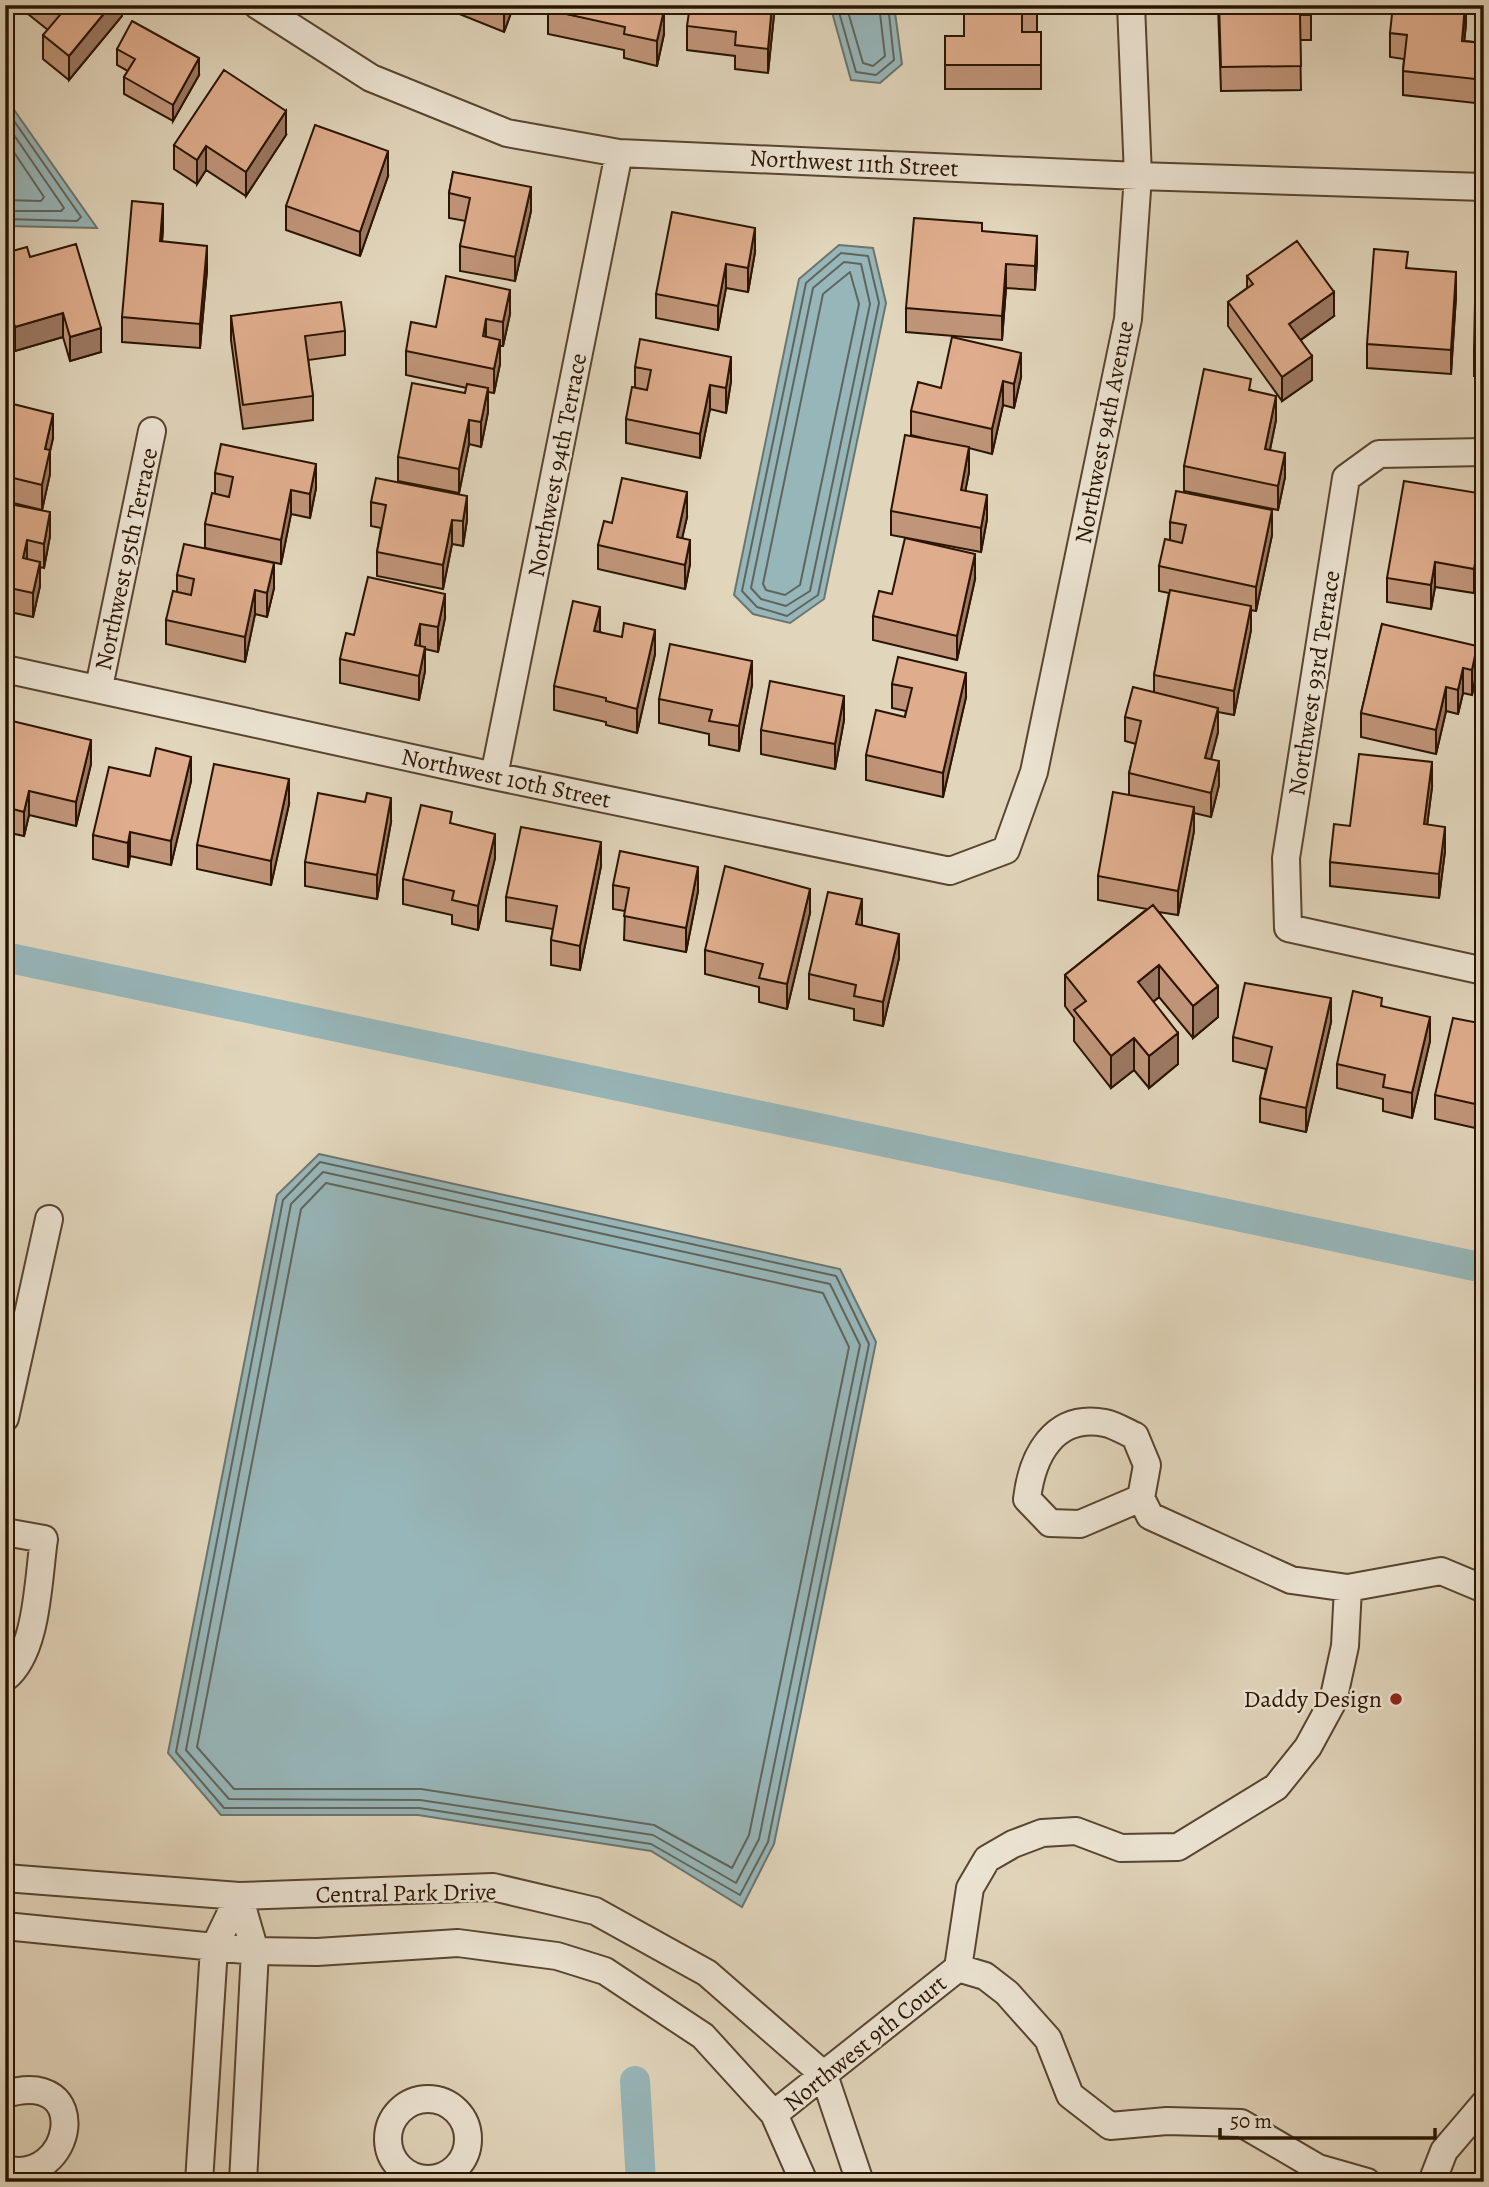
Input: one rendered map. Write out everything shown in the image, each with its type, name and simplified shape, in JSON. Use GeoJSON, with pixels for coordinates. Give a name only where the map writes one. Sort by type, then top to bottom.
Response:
{"type":"FeatureCollection","features":[{"type":"Feature","properties":{"kind":"street","name":"Northwest 11th Street"},"geometry":{"type":"LineString","coordinates":[[257,5],[371,78],[507,133],[619,153],[1138,176],[1484,187]]}},
{"type":"Feature","properties":{"kind":"street","name":"Northwest 94th Avenue"},"geometry":{"type":"LineString","coordinates":[[1006,850],[1034,772],[1128,319],[1138,176],[1131,5]]}},
{"type":"Feature","properties":{"kind":"street","name":"Northwest 94th Terrace"},"geometry":{"type":"LineString","coordinates":[[494,776],[619,153]]}},
{"type":"Feature","properties":{"kind":"street","name":"Northwest 95th Terrace"},"geometry":{"type":"LineString","coordinates":[[99,688],[152,431]]}},
{"type":"Feature","properties":{"kind":"street","name":"Northwest 93rd Terrace"},"geometry":{"type":"LineString","coordinates":[[1484,452],[1379,454],[1346,478],[1286,858],[1288,928],[1484,971]]}},
{"type":"Feature","properties":{"kind":"street","name":"Northwest 10th Street"},"geometry":{"type":"LineString","coordinates":[[5,669],[494,776],[950,871],[1006,850]]}},
{"type":"Feature","properties":{"kind":"street"},"geometry":{"type":"LineString","coordinates":[[5,1418],[50,1220]]}},
{"type":"Feature","properties":{"kind":"street"},"geometry":{"type":"LineString","coordinates":[[1141,1498],[1080,1524],[1050,1523],[1027,1499],[1031,1469],[1046,1441],[1077,1422],[1106,1423],[1135,1436],[1147,1465],[1141,1498],[1150,1516],[1291,1580],[1348,1588],[1441,1571],[1484,1588]]}},
{"type":"Feature","properties":{"kind":"street"},"geometry":{"type":"LineString","coordinates":[[5,1532],[44,1539],[31,1627],[22,1661],[5,1678]]}},
{"type":"Feature","properties":{"kind":"street"},"geometry":{"type":"LineString","coordinates":[[958,1968],[970,1888],[987,1859],[1013,1843],[1042,1833],[1076,1831],[1121,1848],[1178,1847],[1276,1787],[1308,1748],[1333,1701],[1345,1646],[1348,1588]]}},
{"type":"Feature","properties":{"kind":"street","name":"Central Park Drive"},"geometry":{"type":"LineString","coordinates":[[5,1878],[239,1896],[493,1887],[595,1911],[707,1973],[824,2076],[860,2182]]}},
{"type":"Feature","properties":{"kind":"street"},"geometry":{"type":"LineString","coordinates":[[199,2182],[214,1948],[239,1896]]}},
{"type":"Feature","properties":{"kind":"street"},"geometry":{"type":"LineString","coordinates":[[239,1896],[255,1951],[243,2182]]}},
{"type":"Feature","properties":{"kind":"street","name":"Central Park Drive"},"geometry":{"type":"LineString","coordinates":[[5,1926],[255,1951],[317,1952],[458,1943],[557,1956],[605,1972],[703,2036],[774,2114],[804,2182]]}},
{"type":"Feature","properties":{"kind":"street","name":"Northwest 9th Court"},"geometry":{"type":"LineString","coordinates":[[774,2114],[958,1968],[985,1976],[1007,1993],[1048,2039],[1070,2095],[1110,2126],[1167,2121],[1241,2123],[1318,2168],[1367,2182]]}},
{"type":"Feature","properties":{"kind":"street"},"geometry":{"type":"LineString","coordinates":[[5,2094],[20,2090],[37,2091],[51,2099],[62,2112],[67,2128],[65,2144],[58,2159],[45,2169],[29,2175],[5,2169]]}},
{"type":"Feature","properties":{"kind":"street"},"geometry":{"type":"LineString","coordinates":[[1432,2182],[1444,2151],[1484,2104]]}},
{"type":"Feature","properties":{"kind":"water"},"geometry":{"type":"Polygon","coordinates":[[[830,5],[894,5],[902,64],[880,83],[851,80],[830,5]]]}},
{"type":"Feature","properties":{"kind":"water"},"geometry":{"type":"Polygon","coordinates":[[[5,97],[97,228],[5,226],[5,97]]]}},
{"type":"Feature","properties":{"kind":"water"},"geometry":{"type":"Polygon","coordinates":[[[839,245],[873,248],[886,303],[824,599],[790,623],[753,614],[734,595],[799,279],[839,245]]]}},
{"type":"Feature","properties":{"kind":"water"},"geometry":{"type":"Polygon","coordinates":[[[319,1154],[840,1269],[876,1342],[774,1844],[742,1907],[651,1851],[418,1815],[221,1815],[168,1753],[277,1195],[319,1154]]]}},
{"type":"Feature","properties":{"kind":"building"},"geometry":{"type":"Polygon","coordinates":[[[47,5],[111,5],[69,56],[43,35],[60,15],[47,5]]]}},
{"type":"Feature","properties":{"kind":"building"},"geometry":{"type":"Polygon","coordinates":[[[549,5],[642,5],[664,10],[657,41],[624,34],[625,27],[548,10],[549,5]]]}},
{"type":"Feature","properties":{"kind":"building"},"geometry":{"type":"Polygon","coordinates":[[[690,5],[772,5],[768,49],[735,45],[736,32],[687,26],[690,5]]]}},
{"type":"Feature","properties":{"kind":"building"},"geometry":{"type":"Polygon","coordinates":[[[964,5],[1037,5],[1037,14],[1022,14],[1022,32],[1041,32],[1041,65],[945,65],[945,36],[964,36],[964,5]]]}},
{"type":"Feature","properties":{"kind":"building"},"geometry":{"type":"Polygon","coordinates":[[[1219,5],[1311,5],[1311,15],[1300,15],[1301,66],[1221,67],[1219,5]]]}},
{"type":"Feature","properties":{"kind":"building"},"geometry":{"type":"Polygon","coordinates":[[[1393,5],[1465,5],[1462,41],[1484,43],[1484,80],[1403,71],[1407,35],[1390,33],[1393,5]]]}},
{"type":"Feature","properties":{"kind":"building"},"geometry":{"type":"Polygon","coordinates":[[[132,21],[199,58],[173,105],[124,77],[135,59],[117,49],[132,21]]]}},
{"type":"Feature","properties":{"kind":"building"},"geometry":{"type":"Polygon","coordinates":[[[224,70],[286,111],[246,172],[206,146],[197,160],[174,145],[224,70]]]}},
{"type":"Feature","properties":{"kind":"building"},"geometry":{"type":"Polygon","coordinates":[[[315,125],[388,151],[360,232],[286,206],[315,125]]]}},
{"type":"Feature","properties":{"kind":"building"},"geometry":{"type":"Polygon","coordinates":[[[453,172],[531,187],[515,257],[460,246],[470,198],[449,193],[453,172]]]}},
{"type":"Feature","properties":{"kind":"building"},"geometry":{"type":"Polygon","coordinates":[[[132,201],[163,204],[160,241],[207,246],[200,324],[122,317],[132,201]]]}},
{"type":"Feature","properties":{"kind":"building"},"geometry":{"type":"Polygon","coordinates":[[[672,212],[755,228],[748,268],[726,264],[718,306],[656,294],[672,212]]]}},
{"type":"Feature","properties":{"kind":"building"},"geometry":{"type":"Polygon","coordinates":[[[914,218],[982,223],[982,231],[1037,236],[1035,266],[1006,264],[1002,316],[906,308],[914,218]]]}},
{"type":"Feature","properties":{"kind":"building"},"geometry":{"type":"Polygon","coordinates":[[[1297,241],[1334,292],[1289,324],[1312,356],[1282,377],[1228,302],[1253,284],[1247,276],[1297,241]]]}},
{"type":"Feature","properties":{"kind":"building"},"geometry":{"type":"Polygon","coordinates":[[[76,244],[101,328],[70,337],[63,313],[15,327],[5,292],[5,253],[27,247],[30,257],[76,244]]]}},
{"type":"Feature","properties":{"kind":"building"},"geometry":{"type":"Polygon","coordinates":[[[1374,249],[1408,252],[1406,268],[1456,272],[1451,350],[1367,344],[1374,249]]]}},
{"type":"Feature","properties":{"kind":"building"},"geometry":{"type":"Polygon","coordinates":[[[1476,255],[1484,256],[1484,352],[1474,352],[1476,255]]]}},
{"type":"Feature","properties":{"kind":"building"},"geometry":{"type":"Polygon","coordinates":[[[446,276],[510,290],[503,322],[486,319],[483,336],[500,340],[494,369],[406,351],[411,322],[436,327],[446,276]]]}},
{"type":"Feature","properties":{"kind":"building"},"geometry":{"type":"Polygon","coordinates":[[[341,302],[345,331],[305,336],[313,396],[243,405],[231,316],[341,302]]]}},
{"type":"Feature","properties":{"kind":"building"},"geometry":{"type":"Polygon","coordinates":[[[952,337],[1021,353],[1014,384],[1003,381],[992,429],[911,411],[918,382],[941,388],[952,337]]]}},
{"type":"Feature","properties":{"kind":"building"},"geometry":{"type":"Polygon","coordinates":[[[640,339],[731,357],[726,388],[710,385],[700,434],[626,419],[632,387],[647,390],[651,370],[635,367],[640,339]]]}},
{"type":"Feature","properties":{"kind":"building"},"geometry":{"type":"Polygon","coordinates":[[[1204,369],[1251,379],[1249,390],[1276,396],[1265,449],[1285,453],[1278,486],[1184,466],[1204,369]]]}},
{"type":"Feature","properties":{"kind":"building"},"geometry":{"type":"Polygon","coordinates":[[[412,383],[465,393],[467,384],[488,388],[481,422],[469,420],[459,469],[398,457],[412,383]]]}},
{"type":"Feature","properties":{"kind":"building"},"geometry":{"type":"Polygon","coordinates":[[[13,404],[53,414],[45,449],[50,450],[42,485],[5,476],[5,426],[8,426],[13,404]]]}},
{"type":"Feature","properties":{"kind":"building"},"geometry":{"type":"Polygon","coordinates":[[[905,435],[969,447],[961,490],[987,495],[981,528],[891,511],[905,435]]]}},
{"type":"Feature","properties":{"kind":"building"},"geometry":{"type":"Polygon","coordinates":[[[221,444],[316,464],[310,494],[291,490],[281,540],[205,524],[212,493],[229,497],[233,477],[215,473],[221,444]]]}},
{"type":"Feature","properties":{"kind":"building"},"geometry":{"type":"Polygon","coordinates":[[[376,478],[467,496],[463,521],[452,520],[443,565],[377,552],[386,505],[371,502],[376,478]]]}},
{"type":"Feature","properties":{"kind":"building"},"geometry":{"type":"Polygon","coordinates":[[[622,478],[687,492],[677,537],[690,540],[685,565],[598,545],[604,521],[612,523],[622,478]]]}},
{"type":"Feature","properties":{"kind":"building"},"geometry":{"type":"Polygon","coordinates":[[[1404,481],[1484,494],[1484,512],[1474,569],[1435,562],[1431,585],[1387,578],[1404,481]]]}},
{"type":"Feature","properties":{"kind":"building"},"geometry":{"type":"Polygon","coordinates":[[[1176,491],[1272,510],[1256,587],[1159,566],[1165,539],[1182,543],[1186,525],[1170,522],[1176,491]]]}},
{"type":"Feature","properties":{"kind":"building"},"geometry":{"type":"Polygon","coordinates":[[[5,503],[50,512],[44,544],[27,540],[23,558],[40,562],[33,593],[5,587],[5,503]]]}},
{"type":"Feature","properties":{"kind":"building"},"geometry":{"type":"Polygon","coordinates":[[[905,538],[975,554],[957,636],[873,616],[879,591],[892,594],[905,538]]]}},
{"type":"Feature","properties":{"kind":"building"},"geometry":{"type":"Polygon","coordinates":[[[184,544],[274,563],[267,593],[255,590],[245,637],[166,620],[173,591],[191,595],[194,579],[177,575],[184,544]]]}},
{"type":"Feature","properties":{"kind":"building"},"geometry":{"type":"Polygon","coordinates":[[[368,577],[445,594],[438,627],[420,624],[415,645],[425,647],[419,676],[340,659],[346,633],[354,635],[368,577]]]}},
{"type":"Feature","properties":{"kind":"building"},"geometry":{"type":"Polygon","coordinates":[[[1170,590],[1251,606],[1234,691],[1154,675],[1170,590]]]}},
{"type":"Feature","properties":{"kind":"building"},"geometry":{"type":"Polygon","coordinates":[[[573,601],[600,607],[594,631],[622,637],[624,623],[655,630],[637,709],[606,701],[606,698],[554,686],[573,601]]]}},
{"type":"Feature","properties":{"kind":"building"},"geometry":{"type":"Polygon","coordinates":[[[1382,624],[1477,646],[1472,670],[1463,668],[1458,690],[1446,687],[1436,730],[1361,713],[1382,624]]]}},
{"type":"Feature","properties":{"kind":"building"},"geometry":{"type":"Polygon","coordinates":[[[670,644],[752,661],[739,726],[709,721],[712,710],[659,699],[670,644]]]}},
{"type":"Feature","properties":{"kind":"building"},"geometry":{"type":"Polygon","coordinates":[[[898,657],[966,673],[943,773],[866,755],[876,710],[905,717],[912,688],[892,684],[898,657]]]}},
{"type":"Feature","properties":{"kind":"building"},"geometry":{"type":"Polygon","coordinates":[[[770,681],[844,696],[835,744],[761,730],[770,681]]]}},
{"type":"Feature","properties":{"kind":"building"},"geometry":{"type":"Polygon","coordinates":[[[1133,687],[1218,708],[1205,758],[1219,761],[1211,793],[1129,773],[1141,721],[1125,717],[1133,687]]]}},
{"type":"Feature","properties":{"kind":"building"},"geometry":{"type":"Polygon","coordinates":[[[8,720],[91,740],[76,802],[29,791],[24,812],[5,807],[5,733],[8,720]]]}},
{"type":"Feature","properties":{"kind":"building"},"geometry":{"type":"Polygon","coordinates":[[[156,748],[191,757],[171,841],[130,832],[128,843],[93,835],[109,767],[150,776],[156,748]]]}},
{"type":"Feature","properties":{"kind":"building"},"geometry":{"type":"Polygon","coordinates":[[[1359,754],[1432,762],[1424,824],[1445,827],[1439,874],[1330,862],[1334,824],[1350,826],[1359,754]]]}},
{"type":"Feature","properties":{"kind":"building"},"geometry":{"type":"Polygon","coordinates":[[[214,764],[289,779],[271,861],[197,845],[214,764]]]}},
{"type":"Feature","properties":{"kind":"building"},"geometry":{"type":"Polygon","coordinates":[[[1113,792],[1194,807],[1178,891],[1098,876],[1113,792]]]}},
{"type":"Feature","properties":{"kind":"building"},"geometry":{"type":"Polygon","coordinates":[[[318,793],[365,802],[367,793],[391,798],[377,875],[305,862],[318,793]]]}},
{"type":"Feature","properties":{"kind":"building"},"geometry":{"type":"Polygon","coordinates":[[[421,805],[452,812],[450,823],[495,834],[478,906],[452,900],[454,891],[403,879],[421,805]]]}},
{"type":"Feature","properties":{"kind":"building"},"geometry":{"type":"Polygon","coordinates":[[[521,827],[601,842],[580,946],[551,940],[557,906],[506,897],[521,827]]]}},
{"type":"Feature","properties":{"kind":"building"},"geometry":{"type":"Polygon","coordinates":[[[1484,844],[1484,891],[1475,889],[1484,844]]]}},
{"type":"Feature","properties":{"kind":"building"},"geometry":{"type":"Polygon","coordinates":[[[620,851],[698,867],[686,928],[624,916],[629,888],[613,885],[620,851]]]}},
{"type":"Feature","properties":{"kind":"building"},"geometry":{"type":"Polygon","coordinates":[[[725,866],[810,889],[787,984],[759,978],[763,964],[705,950],[725,866]]]}},
{"type":"Feature","properties":{"kind":"building"},"geometry":{"type":"Polygon","coordinates":[[[828,892],[862,899],[856,924],[899,934],[883,1002],[854,996],[856,985],[809,974],[828,892]]]}},
{"type":"Feature","properties":{"kind":"building"},"geometry":{"type":"Polygon","coordinates":[[[1153,905],[1218,986],[1193,1006],[1159,965],[1138,982],[1178,1033],[1149,1056],[1134,1038],[1111,1056],[1074,1010],[1086,1001],[1065,975],[1153,905]]]}},
{"type":"Feature","properties":{"kind":"building"},"geometry":{"type":"Polygon","coordinates":[[[1245,983],[1331,998],[1306,1108],[1260,1098],[1272,1047],[1233,1037],[1245,983]]]}},
{"type":"Feature","properties":{"kind":"building"},"geometry":{"type":"Polygon","coordinates":[[[1353,991],[1382,998],[1381,1006],[1430,1017],[1412,1093],[1383,1087],[1385,1075],[1337,1064],[1353,991]]]}},
{"type":"Feature","properties":{"kind":"building"},"geometry":{"type":"Polygon","coordinates":[[[1453,1018],[1484,1024],[1484,1106],[1435,1095],[1453,1018]]]}},
{"type":"Feature","properties":{"kind":"waterway"},"geometry":{"type":"LineString","coordinates":[[5,957],[1484,1268]]}},
{"type":"Feature","properties":{"kind":"waterway"},"geometry":{"type":"LineString","coordinates":[[635,2081],[641,2182]]}},
{"type":"Feature","properties":{"kind":"place","name":"Daddy Design"},"geometry":{"type":"Point","coordinates":[1396,1699]}}]}
